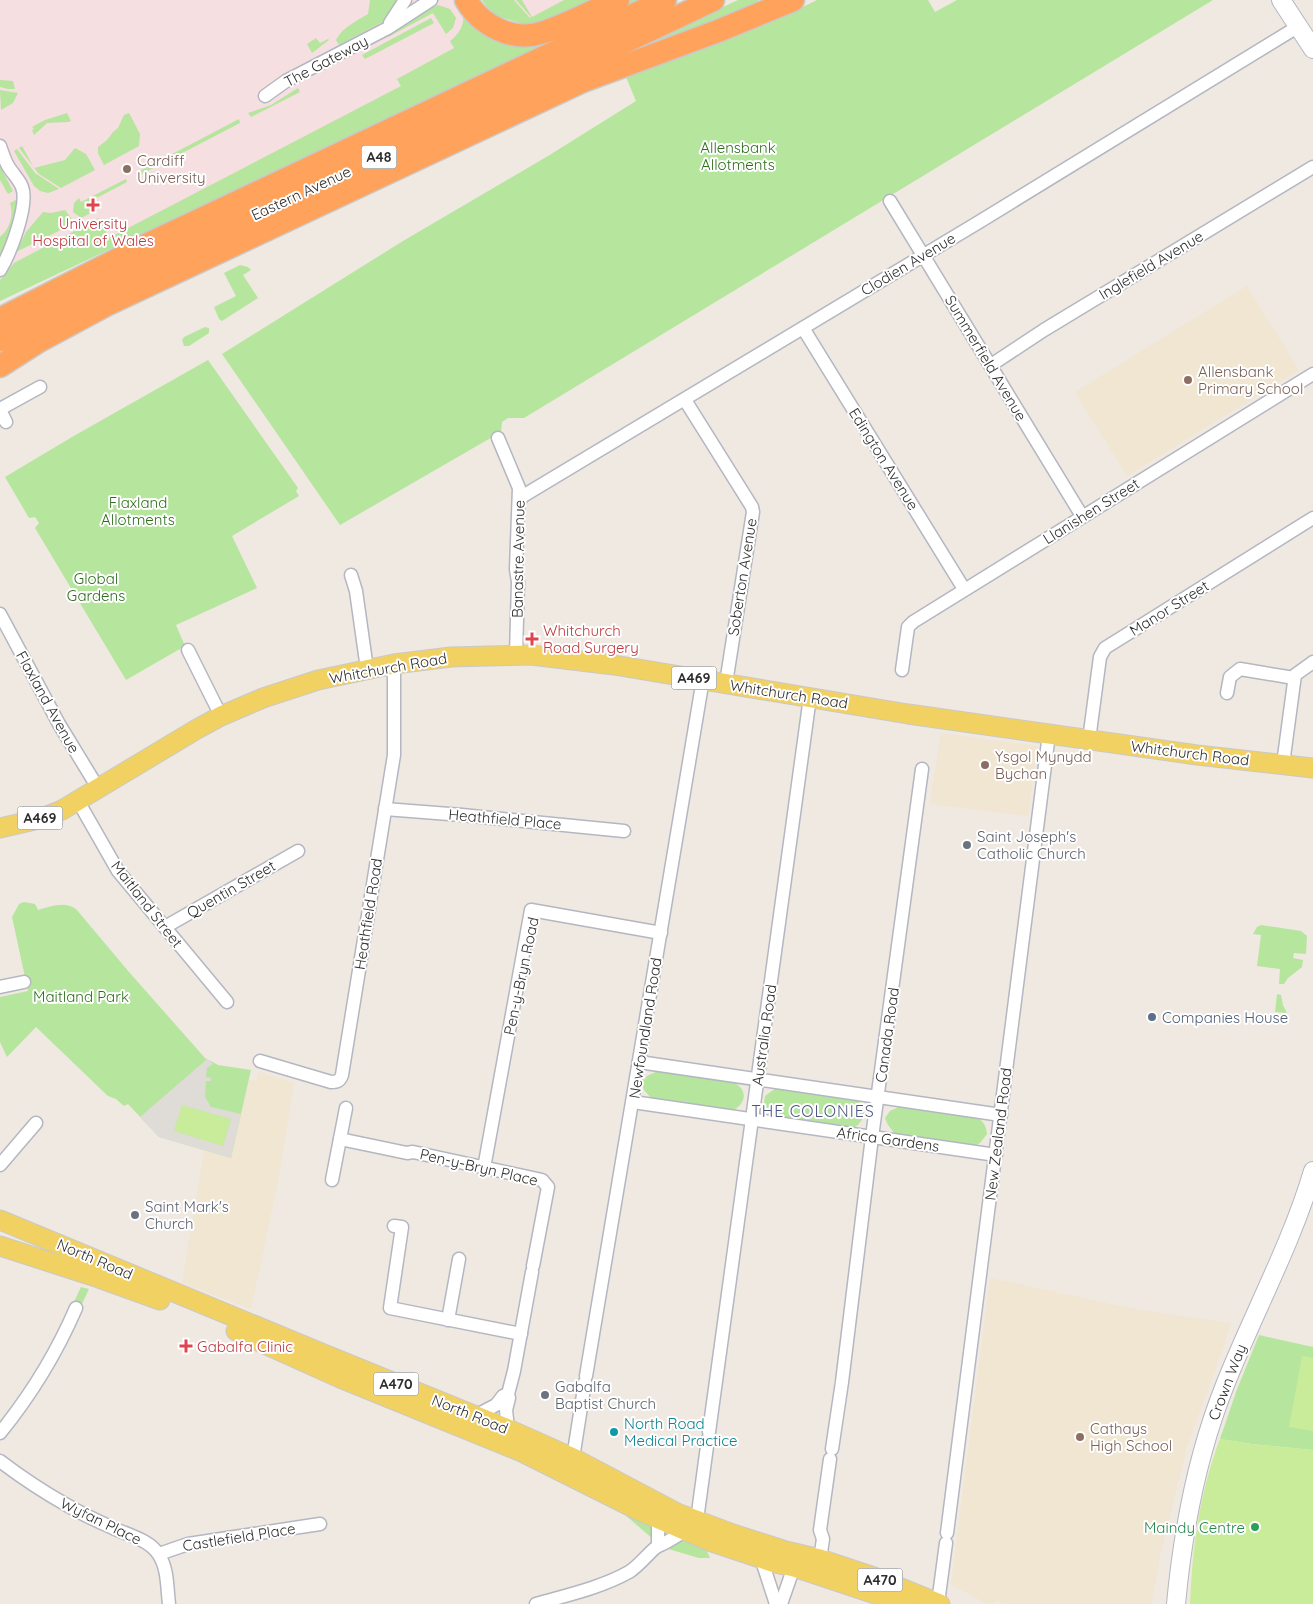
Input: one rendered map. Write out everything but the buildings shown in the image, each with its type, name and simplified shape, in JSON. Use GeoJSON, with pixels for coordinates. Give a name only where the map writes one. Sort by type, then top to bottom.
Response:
{"type":"FeatureCollection","features":[{"type":"Feature","properties":{"kind":"highway"},"geometry":{"type":"LineString","coordinates":[[466,0],[474,12],[487,24],[505,32],[518,35],[539,34],[618,0]]}},
{"type":"Feature","properties":{"kind":"highway","name":"Eastern Avenue"},"geometry":{"type":"LineString","coordinates":[[0,340],[41,307],[153,242],[665,0]]}},
{"type":"Feature","properties":{"kind":"highway","name":"Eastern Avenue"},"geometry":{"type":"LineString","coordinates":[[0,317],[41,307],[214,234],[713,0]]}},
{"type":"Feature","properties":{"kind":"highway"},"geometry":{"type":"LineString","coordinates":[[0,366],[39,341],[106,305],[582,81],[718,31],[793,0]]}},
{"type":"Feature","properties":{"kind":"highway"},"geometry":{"type":"LineString","coordinates":[[0,346],[41,307]]}},
{"type":"Feature","properties":{"kind":"main road","name":"Whitchurch Road"},"geometry":{"type":"LineString","coordinates":[[0,828],[62,810],[220,716],[263,698],[300,686],[367,669],[451,657],[516,655],[605,664],[908,714],[1197,755],[1313,768]]}},
{"type":"Feature","properties":{"kind":"main road","name":"North Road"},"geometry":{"type":"LineString","coordinates":[[1,1220],[326,1356],[508,1429],[572,1458],[660,1504],[712,1542],[761,1558],[820,1559],[874,1577],[939,1604]]}},
{"type":"Feature","properties":{"kind":"main road","name":"North Road"},"geometry":{"type":"LineString","coordinates":[[0,1246],[140,1292],[228,1328],[326,1372],[522,1452],[658,1519],[732,1534],[904,1604]]}},
{"type":"Feature","properties":{"kind":"street"},"geometry":{"type":"LineString","coordinates":[[388,28],[405,0]]}},
{"type":"Feature","properties":{"kind":"street","name":"The Gateway"},"geometry":{"type":"LineString","coordinates":[[265,96],[286,81],[388,28],[431,0]]}},
{"type":"Feature","properties":{"kind":"street"},"geometry":{"type":"LineString","coordinates":[[1282,0],[1313,49]]}},
{"type":"Feature","properties":{"kind":"street","name":"Clodien Avenue"},"geometry":{"type":"LineString","coordinates":[[519,502],[523,496],[685,400],[1299,26]]}},
{"type":"Feature","properties":{"kind":"street"},"geometry":{"type":"LineString","coordinates":[[0,146],[2,156],[22,187],[23,192],[18,225],[9,253],[0,270]]}},
{"type":"Feature","properties":{"kind":"street","name":"Inglefield Avenue"},"geometry":{"type":"LineString","coordinates":[[991,365],[1044,330],[1313,167]]}},
{"type":"Feature","properties":{"kind":"street","name":"Summerfield Avenue"},"geometry":{"type":"LineString","coordinates":[[890,201],[1082,516]]}},
{"type":"Feature","properties":{"kind":"street","name":"Edington Avenue"},"geometry":{"type":"LineString","coordinates":[[803,328],[964,589]]}},
{"type":"Feature","properties":{"kind":"street","name":"Llanishen Street"},"geometry":{"type":"LineString","coordinates":[[902,670],[910,624],[1313,374]]}},
{"type":"Feature","properties":{"kind":"street"},"geometry":{"type":"LineString","coordinates":[[2,414],[40,387]]}},
{"type":"Feature","properties":{"kind":"street","name":"Soberton Avenue"},"geometry":{"type":"LineString","coordinates":[[685,400],[752,507],[753,512],[726,683]]}},
{"type":"Feature","properties":{"kind":"street","name":"Banastre Avenue"},"geometry":{"type":"LineString","coordinates":[[498,438],[519,488],[516,569],[518,582],[516,655]]}},
{"type":"Feature","properties":{"kind":"street","name":"Manor Street"},"geometry":{"type":"LineString","coordinates":[[1089,740],[1100,657],[1105,648],[1313,518]]}},
{"type":"Feature","properties":{"kind":"street"},"geometry":{"type":"LineString","coordinates":[[351,575],[356,591],[367,669]]}},
{"type":"Feature","properties":{"kind":"street","name":"Flaxland Avenue"},"geometry":{"type":"LineString","coordinates":[[0,614],[59,724],[98,788]]}},
{"type":"Feature","properties":{"kind":"street"},"geometry":{"type":"LineString","coordinates":[[188,650],[220,716]]}},
{"type":"Feature","properties":{"kind":"street"},"geometry":{"type":"LineString","coordinates":[[1282,764],[1294,678],[1297,672],[1313,662]]}},
{"type":"Feature","properties":{"kind":"street","name":"Heathfield Road"},"geometry":{"type":"LineString","coordinates":[[260,1061],[331,1082],[340,1080],[342,1075],[394,754],[394,664]]}},
{"type":"Feature","properties":{"kind":"street"},"geometry":{"type":"LineString","coordinates":[[1227,692],[1230,677],[1240,669],[1294,678]]}},
{"type":"Feature","properties":{"kind":"street","name":"Newfoundland Road"},"geometry":{"type":"LineString","coordinates":[[572,1458],[703,679]]}},
{"type":"Feature","properties":{"kind":"street","name":"Australia Road"},"geometry":{"type":"LineString","coordinates":[[691,1525],[709,1436],[810,697]]}},
{"type":"Feature","properties":{"kind":"street","name":"New Zealand Road"},"geometry":{"type":"LineString","coordinates":[[939,1604],[946,1538],[978,1311],[1049,734]]}},
{"type":"Feature","properties":{"kind":"street","name":"Canada Road"},"geometry":{"type":"LineString","coordinates":[[820,1559],[823,1539],[820,1530],[843,1373],[872,1137],[922,769]]}},
{"type":"Feature","properties":{"kind":"street","name":"Maitland Street"},"geometry":{"type":"LineString","coordinates":[[78,800],[118,871],[226,1002]]}},
{"type":"Feature","properties":{"kind":"street","name":"Heathfield Place"},"geometry":{"type":"LineString","coordinates":[[385,809],[624,831]]}},
{"type":"Feature","properties":{"kind":"street","name":"Quentin Street"},"geometry":{"type":"LineString","coordinates":[[165,927],[298,851]]}},
{"type":"Feature","properties":{"kind":"street","name":"Pen-y-Bryn Road"},"geometry":{"type":"LineString","coordinates":[[484,1168],[531,910],[661,933]]}},
{"type":"Feature","properties":{"kind":"street"},"geometry":{"type":"LineString","coordinates":[[0,987],[24,982]]}},
{"type":"Feature","properties":{"kind":"street"},"geometry":{"type":"LineString","coordinates":[[640,1062],[1001,1115]]}},
{"type":"Feature","properties":{"kind":"street","name":"Africa Gardens"},"geometry":{"type":"LineString","coordinates":[[633,1102],[996,1155]]}},
{"type":"Feature","properties":{"kind":"street"},"geometry":{"type":"LineString","coordinates":[[332,1180],[346,1108]]}},
{"type":"Feature","properties":{"kind":"street"},"geometry":{"type":"LineString","coordinates":[[0,1165],[37,1123]]}},
{"type":"Feature","properties":{"kind":"street","name":"Pen-y-Bryn Place"},"geometry":{"type":"LineString","coordinates":[[340,1139],[407,1153],[413,1152],[546,1182],[548,1187],[521,1334]]}},
{"type":"Feature","properties":{"kind":"street","name":"Crown Way"},"geometry":{"type":"LineString","coordinates":[[1176,1604],[1187,1522],[1206,1438],[1225,1386],[1296,1220],[1313,1171]]}},
{"type":"Feature","properties":{"kind":"street"},"geometry":{"type":"LineString","coordinates":[[394,1226],[402,1228],[390,1308],[521,1334],[508,1394],[506,1414],[508,1429]]}},
{"type":"Feature","properties":{"kind":"street"},"geometry":{"type":"LineString","coordinates":[[448,1320],[460,1259]]}},
{"type":"Feature","properties":{"kind":"street"},"geometry":{"type":"LineString","coordinates":[[0,1433],[32,1390],[76,1308]]}},
{"type":"Feature","properties":{"kind":"street"},"geometry":{"type":"LineString","coordinates":[[477,1415],[496,1405],[508,1394]]}},
{"type":"Feature","properties":{"kind":"street","name":"Wyfan Place"},"geometry":{"type":"LineString","coordinates":[[0,1461],[64,1504],[143,1541],[159,1554]]}},
{"type":"Feature","properties":{"kind":"street"},"geometry":{"type":"LineString","coordinates":[[658,1519],[658,1546]]}},
{"type":"Feature","properties":{"kind":"street","name":"Castlefield Place"},"geometry":{"type":"LineString","coordinates":[[159,1554],[188,1544],[320,1524]]}},
{"type":"Feature","properties":{"kind":"street"},"geometry":{"type":"LineString","coordinates":[[536,1604],[579,1592],[616,1578],[638,1565],[658,1546],[663,1546],[691,1525]]}},
{"type":"Feature","properties":{"kind":"street"},"geometry":{"type":"LineString","coordinates":[[159,1554],[165,1572],[169,1604]]}},
{"type":"Feature","properties":{"kind":"street"},"geometry":{"type":"LineString","coordinates":[[761,1558],[774,1599]]}},
{"type":"Feature","properties":{"kind":"street"},"geometry":{"type":"LineString","coordinates":[[774,1599],[790,1559]]}},
{"type":"Feature","properties":{"kind":"street"},"geometry":{"type":"LineString","coordinates":[[781,1604],[790,1559]]}},
{"type":"Feature","properties":{"kind":"shaded area","name":"University Hospital of Wales"},"geometry":{"type":"Polygon","coordinates":[[[0,0],[460,0],[500,38],[0,299],[0,0]]]}},
{"type":"Feature","properties":{"kind":"shaded area"},"geometry":{"type":"Polygon","coordinates":[[[482,0],[589,0],[545,20],[522,23],[497,16],[482,0]]]}},
{"type":"Feature","properties":{"kind":"shaded area","name":"Allensbank Primary School"},"geometry":{"type":"Polygon","coordinates":[[[1247,286],[1299,370],[1127,476],[1075,392],[1247,286]]]}},
{"type":"Feature","properties":{"kind":"shaded area","name":"Ysgol Mynydd Bychan"},"geometry":{"type":"Polygon","coordinates":[[[941,733],[1037,746],[1028,816],[930,804],[941,733]]]}},
{"type":"Feature","properties":{"kind":"shaded area"},"geometry":{"type":"Polygon","coordinates":[[[207,1059],[213,1064],[207,1068],[206,1077],[211,1078],[211,1081],[206,1081],[205,1097],[211,1107],[241,1114],[231,1158],[159,1137],[140,1117],[207,1059]],[[182,1105],[174,1131],[223,1146],[231,1119],[182,1105]]]}},
{"type":"Feature","properties":{"kind":"shaded area"},"geometry":{"type":"Polygon","coordinates":[[[258,1072],[294,1083],[278,1181],[251,1309],[182,1283],[204,1151],[231,1158],[249,1080],[256,1081],[258,1072]]]}},
{"type":"Feature","properties":{"kind":"shaded area","name":"Cathays High School"},"geometry":{"type":"Polygon","coordinates":[[[990,1278],[1134,1309],[1231,1323],[1187,1447],[1161,1551],[1151,1604],[1003,1604],[997,1600],[994,1604],[987,1604],[951,1584],[990,1278]]]}},
{"type":"Feature","properties":{"kind":"green space"},"geometry":{"type":"Polygon","coordinates":[[[370,0],[398,0],[386,20],[339,45],[336,40],[342,32],[368,14],[370,0]]]}},
{"type":"Feature","properties":{"kind":"green space"},"geometry":{"type":"Polygon","coordinates":[[[455,0],[460,0],[493,35],[628,0],[639,0],[0,301],[0,280],[14,263],[99,218],[109,238],[401,86],[397,79],[454,48],[450,41],[459,32],[463,22],[462,10],[455,0]]]}},
{"type":"Feature","properties":{"kind":"green space"},"geometry":{"type":"Polygon","coordinates":[[[482,0],[514,0],[530,18],[516,0],[522,0],[532,17],[564,0],[592,0],[548,20],[524,24],[497,15],[482,0]]]}},
{"type":"Feature","properties":{"kind":"green space"},"geometry":{"type":"Polygon","coordinates":[[[738,0],[759,0],[755,4],[510,107],[738,0]]]}},
{"type":"Feature","properties":{"kind":"green space","name":"Allensbank Allotments"},"geometry":{"type":"Polygon","coordinates":[[[817,0],[928,0],[935,12],[957,0],[1213,0],[524,418],[508,418],[502,422],[501,432],[340,525],[222,354],[403,241],[548,156],[636,101],[626,77],[642,69],[753,29],[817,0]]]}},
{"type":"Feature","properties":{"kind":"green space"},"geometry":{"type":"Polygon","coordinates":[[[438,5],[450,9],[456,18],[453,28],[446,34],[433,13],[388,37],[387,35],[425,10],[438,5]]]}},
{"type":"Feature","properties":{"kind":"green space"},"geometry":{"type":"Polygon","coordinates":[[[431,18],[434,23],[365,59],[362,55],[431,18]]]}},
{"type":"Feature","properties":{"kind":"green space"},"geometry":{"type":"Polygon","coordinates":[[[316,38],[320,43],[329,40],[312,53],[307,44],[316,38]]]}},
{"type":"Feature","properties":{"kind":"green space"},"geometry":{"type":"Polygon","coordinates":[[[0,80],[13,81],[15,89],[0,87],[0,80]]]}},
{"type":"Feature","properties":{"kind":"green space"},"geometry":{"type":"Polygon","coordinates":[[[298,88],[300,92],[251,117],[248,113],[271,105],[298,88]]]}},
{"type":"Feature","properties":{"kind":"green space"},"geometry":{"type":"Polygon","coordinates":[[[0,90],[18,93],[13,103],[1,110],[0,90]]]}},
{"type":"Feature","properties":{"kind":"green space"},"geometry":{"type":"Polygon","coordinates":[[[67,113],[71,121],[47,123],[34,135],[32,127],[45,120],[67,113]]]}},
{"type":"Feature","properties":{"kind":"green space"},"geometry":{"type":"Polygon","coordinates":[[[129,113],[140,134],[139,146],[104,165],[98,153],[98,147],[118,128],[124,115],[129,113]]]}},
{"type":"Feature","properties":{"kind":"green space"},"geometry":{"type":"Polygon","coordinates":[[[239,119],[240,123],[138,176],[136,173],[239,119]]]}},
{"type":"Feature","properties":{"kind":"green space"},"geometry":{"type":"Polygon","coordinates":[[[22,146],[33,166],[19,148],[22,146]]]}},
{"type":"Feature","properties":{"kind":"green space"},"geometry":{"type":"Polygon","coordinates":[[[75,148],[86,154],[95,170],[61,188],[39,174],[34,168],[65,160],[75,148]]]}},
{"type":"Feature","properties":{"kind":"green space"},"geometry":{"type":"Polygon","coordinates":[[[17,149],[35,173],[59,189],[48,193],[40,191],[34,186],[14,151],[17,149]]]}},
{"type":"Feature","properties":{"kind":"green space"},"geometry":{"type":"Polygon","coordinates":[[[0,166],[13,191],[8,194],[0,180],[0,166]]]}},
{"type":"Feature","properties":{"kind":"green space"},"geometry":{"type":"Polygon","coordinates":[[[126,179],[127,182],[89,202],[93,212],[81,218],[73,212],[74,203],[79,198],[81,202],[126,179]]]}},
{"type":"Feature","properties":{"kind":"green space"},"geometry":{"type":"Polygon","coordinates":[[[20,198],[18,212],[0,259],[0,237],[10,222],[12,212],[10,203],[20,198]]]}},
{"type":"Feature","properties":{"kind":"green space"},"geometry":{"type":"Polygon","coordinates":[[[65,210],[75,223],[16,252],[26,232],[43,212],[51,213],[65,210]]]}},
{"type":"Feature","properties":{"kind":"green space"},"geometry":{"type":"Polygon","coordinates":[[[240,265],[251,270],[243,275],[258,298],[222,321],[219,319],[214,307],[236,296],[224,273],[240,265]]]}},
{"type":"Feature","properties":{"kind":"green space"},"geometry":{"type":"Polygon","coordinates":[[[205,327],[209,328],[209,333],[189,346],[184,346],[182,340],[184,337],[205,327]]]}},
{"type":"Feature","properties":{"kind":"green space","name":"Flaxland Allotments"},"geometry":{"type":"Polygon","coordinates":[[[208,360],[298,488],[296,491],[299,496],[232,536],[257,588],[176,625],[185,646],[126,680],[35,528],[39,523],[35,517],[29,518],[5,477],[208,360]]]}},
{"type":"Feature","properties":{"kind":"green space","name":"Maitland Park"},"geometry":{"type":"Polygon","coordinates":[[[24,902],[35,904],[38,910],[62,905],[76,909],[205,1058],[218,1065],[251,1070],[231,1158],[159,1137],[128,1104],[124,1106],[116,1099],[108,1096],[36,1027],[7,1057],[0,1042],[0,997],[28,991],[12,917],[19,904],[24,902]]]}},
{"type":"Feature","properties":{"kind":"green space"},"geometry":{"type":"Polygon","coordinates":[[[1261,925],[1301,931],[1307,936],[1306,954],[1294,953],[1293,958],[1303,960],[1302,967],[1288,978],[1284,984],[1279,984],[1280,969],[1257,966],[1261,935],[1253,934],[1257,927],[1261,925]]]}},
{"type":"Feature","properties":{"kind":"green space"},"geometry":{"type":"Polygon","coordinates":[[[1277,994],[1281,995],[1287,1013],[1275,1012],[1277,994]]]}},
{"type":"Feature","properties":{"kind":"green space"},"geometry":{"type":"Polygon","coordinates":[[[660,1070],[730,1081],[743,1091],[743,1099],[732,1111],[652,1099],[644,1090],[642,1083],[647,1076],[660,1070]]]}},
{"type":"Feature","properties":{"kind":"green space"},"geometry":{"type":"Polygon","coordinates":[[[776,1088],[857,1100],[862,1105],[865,1116],[853,1128],[782,1120],[770,1113],[764,1103],[765,1096],[776,1088]]]}},
{"type":"Feature","properties":{"kind":"green space"},"geometry":{"type":"Polygon","coordinates":[[[182,1105],[231,1119],[223,1146],[174,1131],[182,1105]]]}},
{"type":"Feature","properties":{"kind":"green space"},"geometry":{"type":"Polygon","coordinates":[[[903,1105],[973,1116],[983,1122],[987,1134],[975,1146],[895,1134],[885,1118],[890,1111],[903,1105]]]}},
{"type":"Feature","properties":{"kind":"green space"},"geometry":{"type":"Polygon","coordinates":[[[81,1287],[89,1289],[80,1308],[73,1304],[81,1287]]]}},
{"type":"Feature","properties":{"kind":"green space"},"geometry":{"type":"Polygon","coordinates":[[[1259,1335],[1313,1347],[1313,1450],[1220,1439],[1236,1392],[1259,1335]]]}},
{"type":"Feature","properties":{"kind":"green space"},"geometry":{"type":"Polygon","coordinates":[[[1302,1356],[1313,1358],[1313,1431],[1289,1427],[1302,1356]]]}},
{"type":"Feature","properties":{"kind":"green space","name":"Maindy Centre"},"geometry":{"type":"Polygon","coordinates":[[[1220,1439],[1313,1450],[1313,1604],[1190,1604],[1198,1520],[1207,1479],[1220,1439]]]}},
{"type":"Feature","properties":{"kind":"green space"},"geometry":{"type":"Polygon","coordinates":[[[605,1499],[654,1527],[653,1539],[624,1514],[603,1503],[605,1499]]]}},
{"type":"Feature","properties":{"kind":"green space"},"geometry":{"type":"Polygon","coordinates":[[[681,1537],[704,1545],[710,1558],[699,1558],[665,1548],[681,1537]]]}},
{"type":"Feature","properties":{"kind":"place","name":"Cardiff University"},"geometry":{"type":"Point","coordinates":[127,169]}},
{"type":"Feature","properties":{"kind":"place","name":"University Hospital of Wales"},"geometry":{"type":"Point","coordinates":[93,205]}},
{"type":"Feature","properties":{"kind":"place","name":"Allensbank Primary School"},"geometry":{"type":"Point","coordinates":[1188,380]}},
{"type":"Feature","properties":{"kind":"place","name":"Whitchurch Road Surgery"},"geometry":{"type":"Point","coordinates":[532,639]}},
{"type":"Feature","properties":{"kind":"place","name":"Ysgol Mynydd Bychan"},"geometry":{"type":"Point","coordinates":[985,765]}},
{"type":"Feature","properties":{"kind":"place","name":"Saint Joseph's Catholic Church"},"geometry":{"type":"Point","coordinates":[967,845]}},
{"type":"Feature","properties":{"kind":"place","name":"Companies House"},"geometry":{"type":"Point","coordinates":[1152,1017]}},
{"type":"Feature","properties":{"kind":"place","name":"Saint Mark's Church"},"geometry":{"type":"Point","coordinates":[135,1215]}},
{"type":"Feature","properties":{"kind":"place","name":"Gabalfa Clinic"},"geometry":{"type":"Point","coordinates":[186,1346]}},
{"type":"Feature","properties":{"kind":"place","name":"Gabalfa Baptist Church"},"geometry":{"type":"Point","coordinates":[545,1395]}},
{"type":"Feature","properties":{"kind":"place","name":"North Road Medical Practice"},"geometry":{"type":"Point","coordinates":[614,1432]}},
{"type":"Feature","properties":{"kind":"place","name":"Cathays High School"},"geometry":{"type":"Point","coordinates":[1080,1437]}},
{"type":"Feature","properties":{"kind":"place","name":"Maindy Centre"},"geometry":{"type":"Point","coordinates":[1255,1527]}},
{"type":"Feature","properties":{"kind":"district","name":"THE COLONIES"},"geometry":{"type":"Point","coordinates":[813,1111]}},
{"type":"Feature","properties":{"kind":"park label","name":"Global Gardens"},"geometry":{"type":"Point","coordinates":[96,586]}}]}
